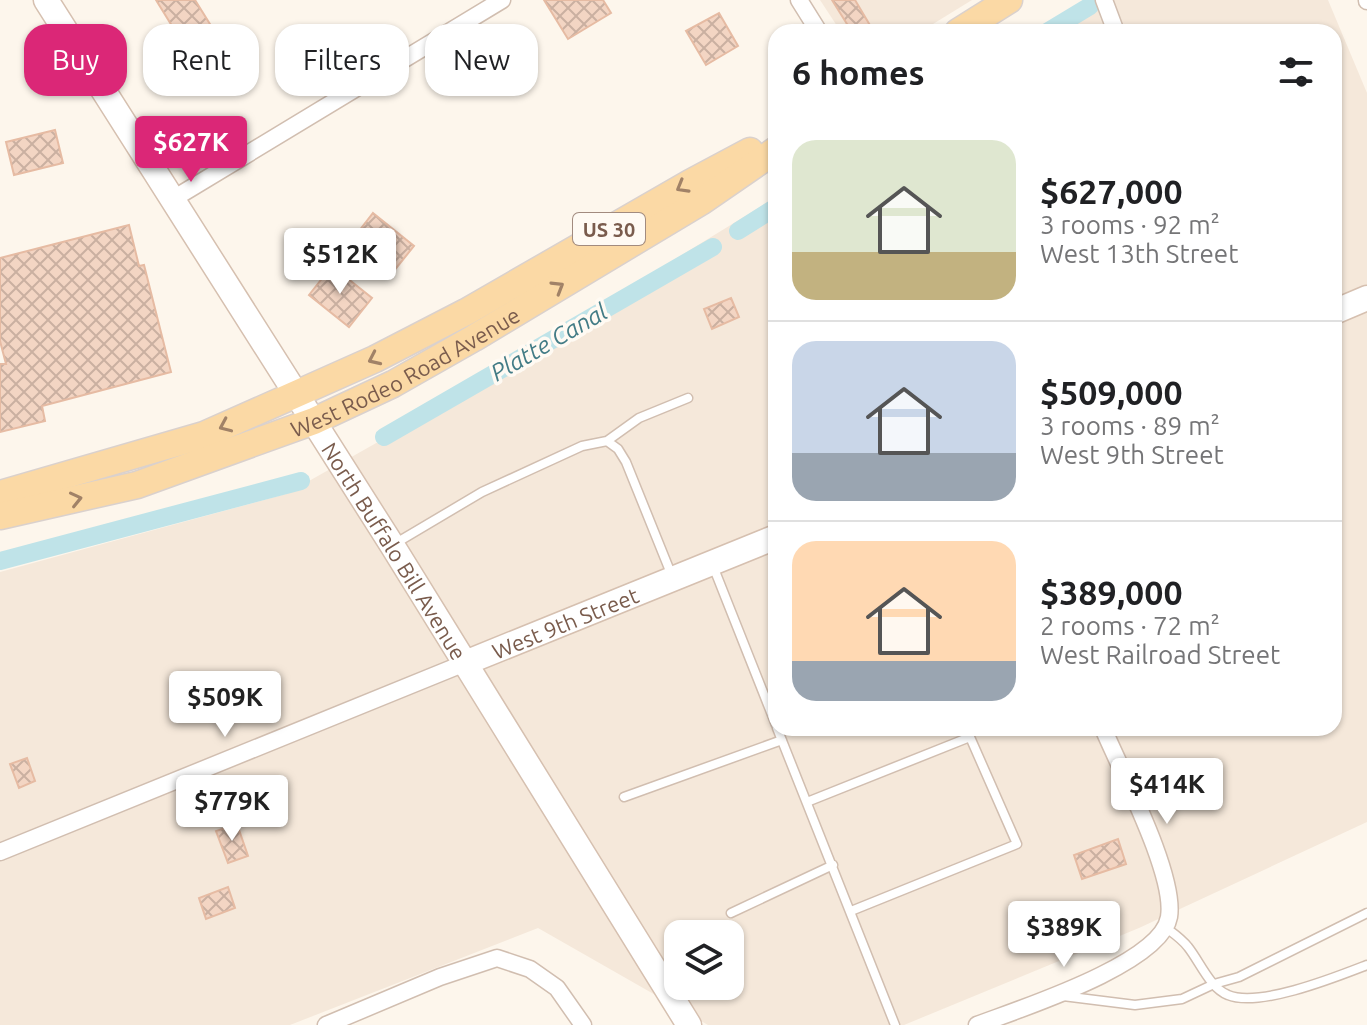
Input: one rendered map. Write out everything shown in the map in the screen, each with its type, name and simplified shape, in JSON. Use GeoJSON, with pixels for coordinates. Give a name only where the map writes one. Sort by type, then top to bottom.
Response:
{"type":"FeatureCollection","features":[{"type":"Feature","properties":{"kind":"main road"},"geometry":{"type":"LineString","coordinates":[[971,24],[1009,0]]}},
{"type":"Feature","properties":{"kind":"main road","name":"West Rodeo Road Avenue"},"geometry":{"type":"LineString","coordinates":[[0,494],[204,435],[375,359],[466,312],[768,141]]}},
{"type":"Feature","properties":{"kind":"main road","name":"West Rodeo Road Avenue"},"geometry":{"type":"LineString","coordinates":[[0,516],[137,485],[314,421],[393,384],[702,201],[768,156]]}},
{"type":"Feature","properties":{"kind":"street","name":"North Buffalo Bill Avenue"},"geometry":{"type":"LineString","coordinates":[[46,0],[392,545],[689,1025]]}},
{"type":"Feature","properties":{"kind":"street"},"geometry":{"type":"LineString","coordinates":[[173,199],[502,0]]}},
{"type":"Feature","properties":{"kind":"street"},"geometry":{"type":"LineString","coordinates":[[799,0],[814,24]]}},
{"type":"Feature","properties":{"kind":"street"},"geometry":{"type":"LineString","coordinates":[[1104,0],[1113,24]]}},
{"type":"Feature","properties":{"kind":"street"},"geometry":{"type":"LineString","coordinates":[[1342,309],[1367,298]]}},
{"type":"Feature","properties":{"kind":"street","name":"West 9th Street"},"geometry":{"type":"LineString","coordinates":[[0,852],[768,540]]}},
{"type":"Feature","properties":{"kind":"street"},"geometry":{"type":"LineString","coordinates":[[977,1025],[1055,995],[1144,952],[1159,938],[1169,920],[1170,896],[1162,867],[1106,736]]}},
{"type":"Feature","properties":{"kind":"street"},"geometry":{"type":"LineString","coordinates":[[326,1025],[440,977],[497,958],[530,969],[557,988],[583,1025]]}},
{"type":"Feature","properties":{"kind":"lane"},"geometry":{"type":"LineString","coordinates":[[392,545],[482,492],[582,446],[607,441],[639,418],[688,398]]}},
{"type":"Feature","properties":{"kind":"lane"},"geometry":{"type":"LineString","coordinates":[[607,441],[618,449],[626,462],[673,579]]}},
{"type":"Feature","properties":{"kind":"lane"},"geometry":{"type":"LineString","coordinates":[[712,563],[768,703]]}},
{"type":"Feature","properties":{"kind":"lane"},"geometry":{"type":"LineString","coordinates":[[781,736],[895,1025]]}},
{"type":"Feature","properties":{"kind":"lane"},"geometry":{"type":"LineString","coordinates":[[807,802],[970,737],[1017,844],[851,911]]}},
{"type":"Feature","properties":{"kind":"lane"},"geometry":{"type":"LineString","coordinates":[[624,797],[782,740]]}},
{"type":"Feature","properties":{"kind":"lane"},"geometry":{"type":"LineString","coordinates":[[731,913],[833,865]]}},
{"type":"Feature","properties":{"kind":"lane"},"geometry":{"type":"LineString","coordinates":[[1055,995],[1135,1005],[1182,999],[1214,984],[1239,977],[1367,913]]}},
{"type":"Feature","properties":{"kind":"lane"},"geometry":{"type":"LineString","coordinates":[[1165,927],[1186,945],[1214,984],[1228,996],[1260,998],[1325,982],[1367,965]]}},
{"type":"Feature","properties":{"kind":"shaded area"},"geometry":{"type":"Polygon","coordinates":[[[820,0],[972,0],[933,24],[836,24],[820,0]]]}},
{"type":"Feature","properties":{"kind":"shaded area"},"geometry":{"type":"Polygon","coordinates":[[[1098,0],[1328,0],[1338,24],[1059,24],[1098,0]]]}},
{"type":"Feature","properties":{"kind":"shaded area"},"geometry":{"type":"Polygon","coordinates":[[[1342,33],[1367,93],[1367,822],[1139,928],[904,1025],[708,1025],[664,1000],[744,1000],[744,920],[664,920],[664,1000],[538,928],[290,1025],[0,1025],[0,572],[286,494],[378,442],[768,202],[768,736],[1342,736],[1342,33]]]}},
{"type":"Feature","properties":{"kind":"building"},"geometry":{"type":"Polygon","coordinates":[[[156,0],[195,0],[210,24],[171,24],[156,0]]]}},
{"type":"Feature","properties":{"kind":"building"},"geometry":{"type":"Polygon","coordinates":[[[544,0],[603,0],[611,13],[568,39],[544,0]]]}},
{"type":"Feature","properties":{"kind":"building"},"geometry":{"type":"Polygon","coordinates":[[[832,0],[855,0],[869,24],[847,24],[832,0]]]}},
{"type":"Feature","properties":{"kind":"building"},"geometry":{"type":"Polygon","coordinates":[[[719,13],[738,46],[706,65],[686,31],[719,13]]]}},
{"type":"Feature","properties":{"kind":"building"},"geometry":{"type":"Polygon","coordinates":[[[55,130],[63,163],[14,175],[6,142],[55,130]]]}},
{"type":"Feature","properties":{"kind":"building"},"geometry":{"type":"Polygon","coordinates":[[[373,213],[414,246],[393,272],[352,240],[373,213]]]}},
{"type":"Feature","properties":{"kind":"building"},"geometry":{"type":"Polygon","coordinates":[[[129,225],[139,266],[144,265],[171,372],[42,406],[45,421],[0,432],[0,364],[6,364],[0,341],[0,258],[129,225]]]}},
{"type":"Feature","properties":{"kind":"building"},"geometry":{"type":"Polygon","coordinates":[[[332,266],[372,298],[349,327],[309,295],[332,266]]]}},
{"type":"Feature","properties":{"kind":"building"},"geometry":{"type":"Polygon","coordinates":[[[731,298],[739,317],[712,329],[704,309],[731,298]]]}},
{"type":"Feature","properties":{"kind":"building"},"geometry":{"type":"Polygon","coordinates":[[[27,758],[35,781],[19,788],[10,764],[27,758]]]}},
{"type":"Feature","properties":{"kind":"building"},"geometry":{"type":"Polygon","coordinates":[[[237,824],[248,856],[228,863],[216,831],[237,824]]]}},
{"type":"Feature","properties":{"kind":"building"},"geometry":{"type":"Polygon","coordinates":[[[1118,839],[1126,864],[1082,879],[1074,855],[1118,839]]]}},
{"type":"Feature","properties":{"kind":"building"},"geometry":{"type":"Polygon","coordinates":[[[228,887],[235,908],[206,919],[199,898],[228,887]]]}},
{"type":"Feature","properties":{"kind":"waterway","name":"Platte Canal"},"geometry":{"type":"LineString","coordinates":[[1060,24],[1090,6]]}},
{"type":"Feature","properties":{"kind":"waterway","name":"Platte Canal"},"geometry":{"type":"LineString","coordinates":[[738,231],[768,212]]}},
{"type":"Feature","properties":{"kind":"waterway","name":"Platte Canal"},"geometry":{"type":"LineString","coordinates":[[384,437],[713,247]]}},
{"type":"Feature","properties":{"kind":"waterway","name":"Platte Canal"},"geometry":{"type":"LineString","coordinates":[[0,561],[301,481]]}}]}
